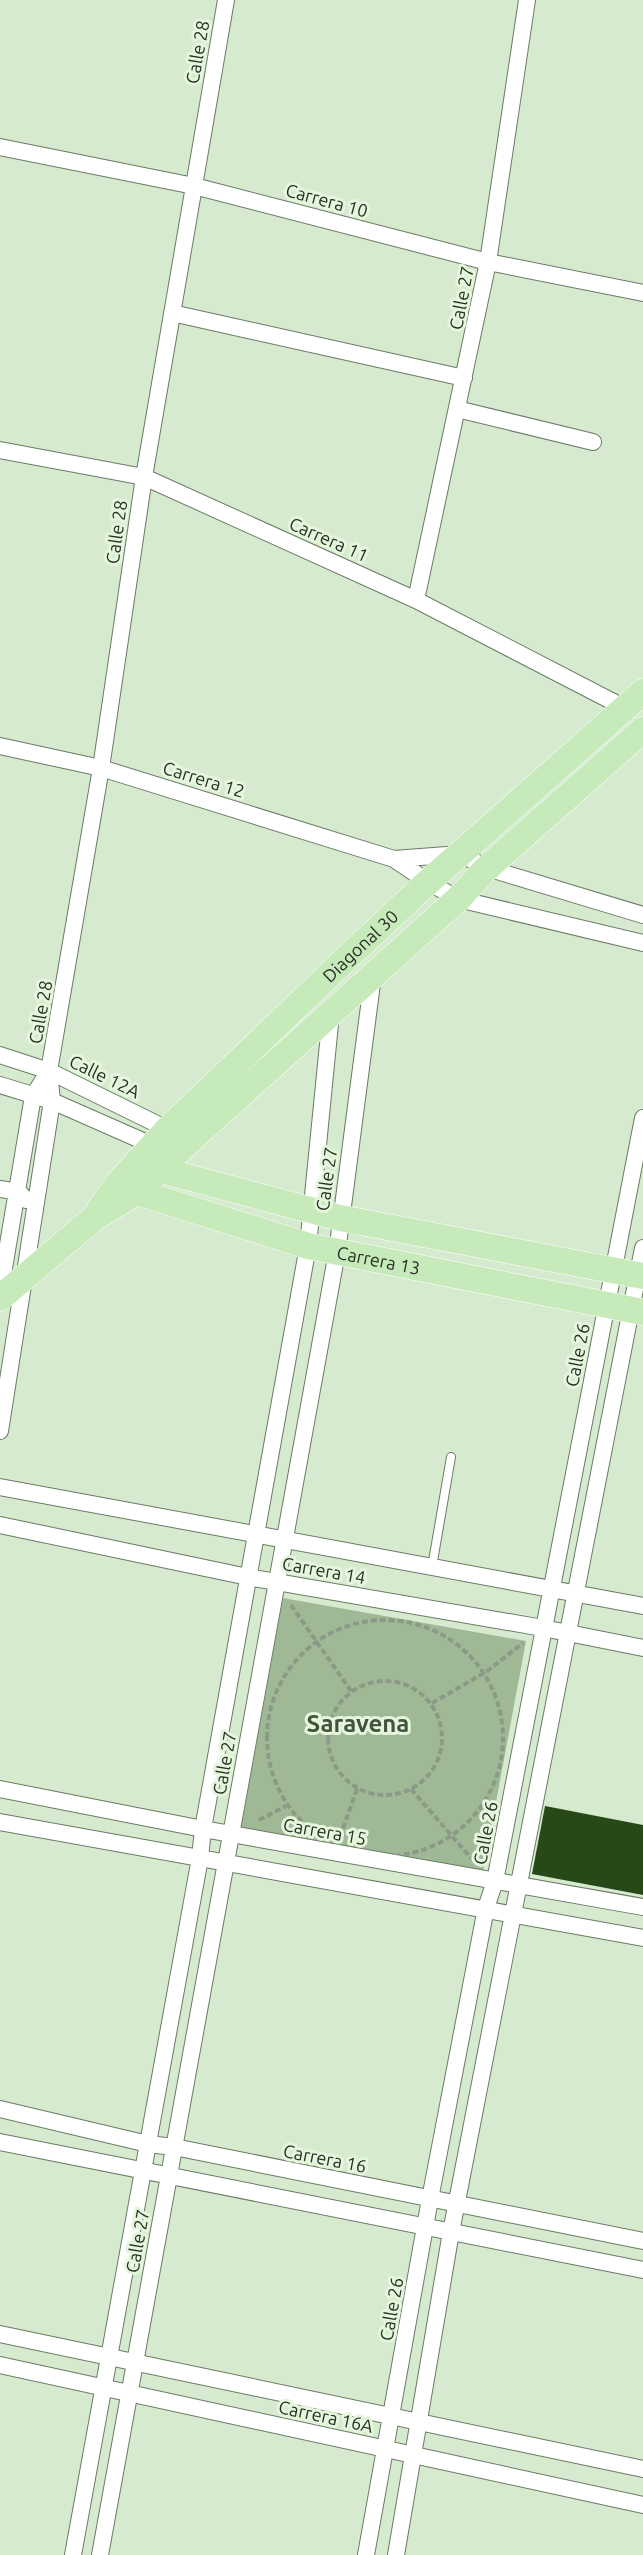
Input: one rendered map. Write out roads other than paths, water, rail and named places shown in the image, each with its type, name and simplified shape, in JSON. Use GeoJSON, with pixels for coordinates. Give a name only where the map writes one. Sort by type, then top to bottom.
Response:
{"type":"FeatureCollection","features":[{"type":"Feature","properties":{"kind":"main road","name":"Diagonal 30"},"geometry":{"type":"LineString","coordinates":[[0,1298],[128,1187],[428,882],[634,700]]}},
{"type":"Feature","properties":{"kind":"main road","name":"Diagonal 30"},"geometry":{"type":"LineString","coordinates":[[163,1151],[331,1014],[458,899],[487,868],[643,730]]}},
{"type":"Feature","properties":{"kind":"main road","name":"Carrera 13"},"geometry":{"type":"LineString","coordinates":[[163,1151],[310,1209],[340,1218],[640,1275]]}},
{"type":"Feature","properties":{"kind":"main road","name":"Carrera 13"},"geometry":{"type":"LineString","coordinates":[[128,1187],[308,1246],[627,1308]]}},
{"type":"Feature","properties":{"kind":"street","name":"Calle 28"},"geometry":{"type":"LineString","coordinates":[[0,1431],[52,1101],[49,1071],[101,768],[144,477],[226,0]]}},
{"type":"Feature","properties":{"kind":"street","name":"Calle 27"},"geometry":{"type":"LineString","coordinates":[[416,600],[488,262],[527,0]]}},
{"type":"Feature","properties":{"kind":"street","name":"Carrera 10"},"geometry":{"type":"LineString","coordinates":[[0,147],[194,186],[488,262],[643,293]]}},
{"type":"Feature","properties":{"kind":"street"},"geometry":{"type":"LineString","coordinates":[[172,313],[464,378]]}},
{"type":"Feature","properties":{"kind":"street"},"geometry":{"type":"LineString","coordinates":[[458,409],[593,442]]}},
{"type":"Feature","properties":{"kind":"street","name":"Carrera 11"},"geometry":{"type":"LineString","coordinates":[[0,450],[144,477],[634,700]]}},
{"type":"Feature","properties":{"kind":"street","name":"Carrera 12"},"geometry":{"type":"LineString","coordinates":[[0,746],[101,768],[394,859],[458,899],[643,943]]}},
{"type":"Feature","properties":{"kind":"street"},"geometry":{"type":"LineString","coordinates":[[460,854],[487,868],[643,915]]}},
{"type":"Feature","properties":{"kind":"street","name":"Carrera 12"},"geometry":{"type":"LineString","coordinates":[[394,859],[460,854]]}},
{"type":"Feature","properties":{"kind":"street","name":"Calle 27"},"geometry":{"type":"LineString","coordinates":[[100,2555],[337,1252],[372,976]]}},
{"type":"Feature","properties":{"kind":"street","name":"Calle 27"},"geometry":{"type":"LineString","coordinates":[[73,2555],[200,1858],[203,1829],[308,1246],[331,1014]]}},
{"type":"Feature","properties":{"kind":"street","name":"Calle 12A"},"geometry":{"type":"LineString","coordinates":[[0,1056],[49,1071],[163,1151]]}},
{"type":"Feature","properties":{"kind":"street","name":"Calle 28"},"geometry":{"type":"LineString","coordinates":[[0,1292],[6,1225],[18,1192],[33,1096],[49,1071]]}},
{"type":"Feature","properties":{"kind":"street"},"geometry":{"type":"LineString","coordinates":[[0,1085],[52,1101],[163,1151]]}},
{"type":"Feature","properties":{"kind":"street","name":"Calle 26"},"geometry":{"type":"LineString","coordinates":[[396,2555],[451,2232],[520,1885],[627,1308],[613,1269],[643,1118]]}},
{"type":"Feature","properties":{"kind":"street"},"geometry":{"type":"LineString","coordinates":[[0,1189],[18,1192],[35,1210],[6,1225]]}},
{"type":"Feature","properties":{"kind":"street","name":"Calle 26"},"geometry":{"type":"LineString","coordinates":[[366,2555],[430,2199],[551,1590],[627,1308],[640,1275],[643,1248]]}},
{"type":"Feature","properties":{"kind":"street","name":"Carrera 14"},"geometry":{"type":"LineString","coordinates":[[0,1486],[256,1536],[643,1606]]}},
{"type":"Feature","properties":{"kind":"street","name":"Carrera 14"},"geometry":{"type":"LineString","coordinates":[[0,1525],[276,1582],[543,1628],[643,1648]]}},
{"type":"Feature","properties":{"kind":"street","name":"Carrera 15"},"geometry":{"type":"LineString","coordinates":[[0,1789],[203,1829],[643,1907]]}},
{"type":"Feature","properties":{"kind":"street"},"geometry":{"type":"LineString","coordinates":[[0,1822],[643,1938]]}},
{"type":"Feature","properties":{"kind":"street","name":"Carrera 16"},"geometry":{"type":"LineString","coordinates":[[0,2109],[148,2144],[174,2147],[643,2241]]}},
{"type":"Feature","properties":{"kind":"street"},"geometry":{"type":"LineString","coordinates":[[0,2142],[643,2270]]}},
{"type":"Feature","properties":{"kind":"street","name":"Carrera 16A"},"geometry":{"type":"LineString","coordinates":[[0,2334],[643,2469]]}},
{"type":"Feature","properties":{"kind":"street","name":"Carrera 16A"},"geometry":{"type":"LineString","coordinates":[[0,2365],[643,2505]]}},
{"type":"Feature","properties":{"kind":"lane"},"geometry":{"type":"LineString","coordinates":[[432,1568],[451,1457]]}},
{"type":"Feature","properties":{"kind":"district","name":"Saravena"},"geometry":{"type":"Point","coordinates":[358,1723]}}]}
